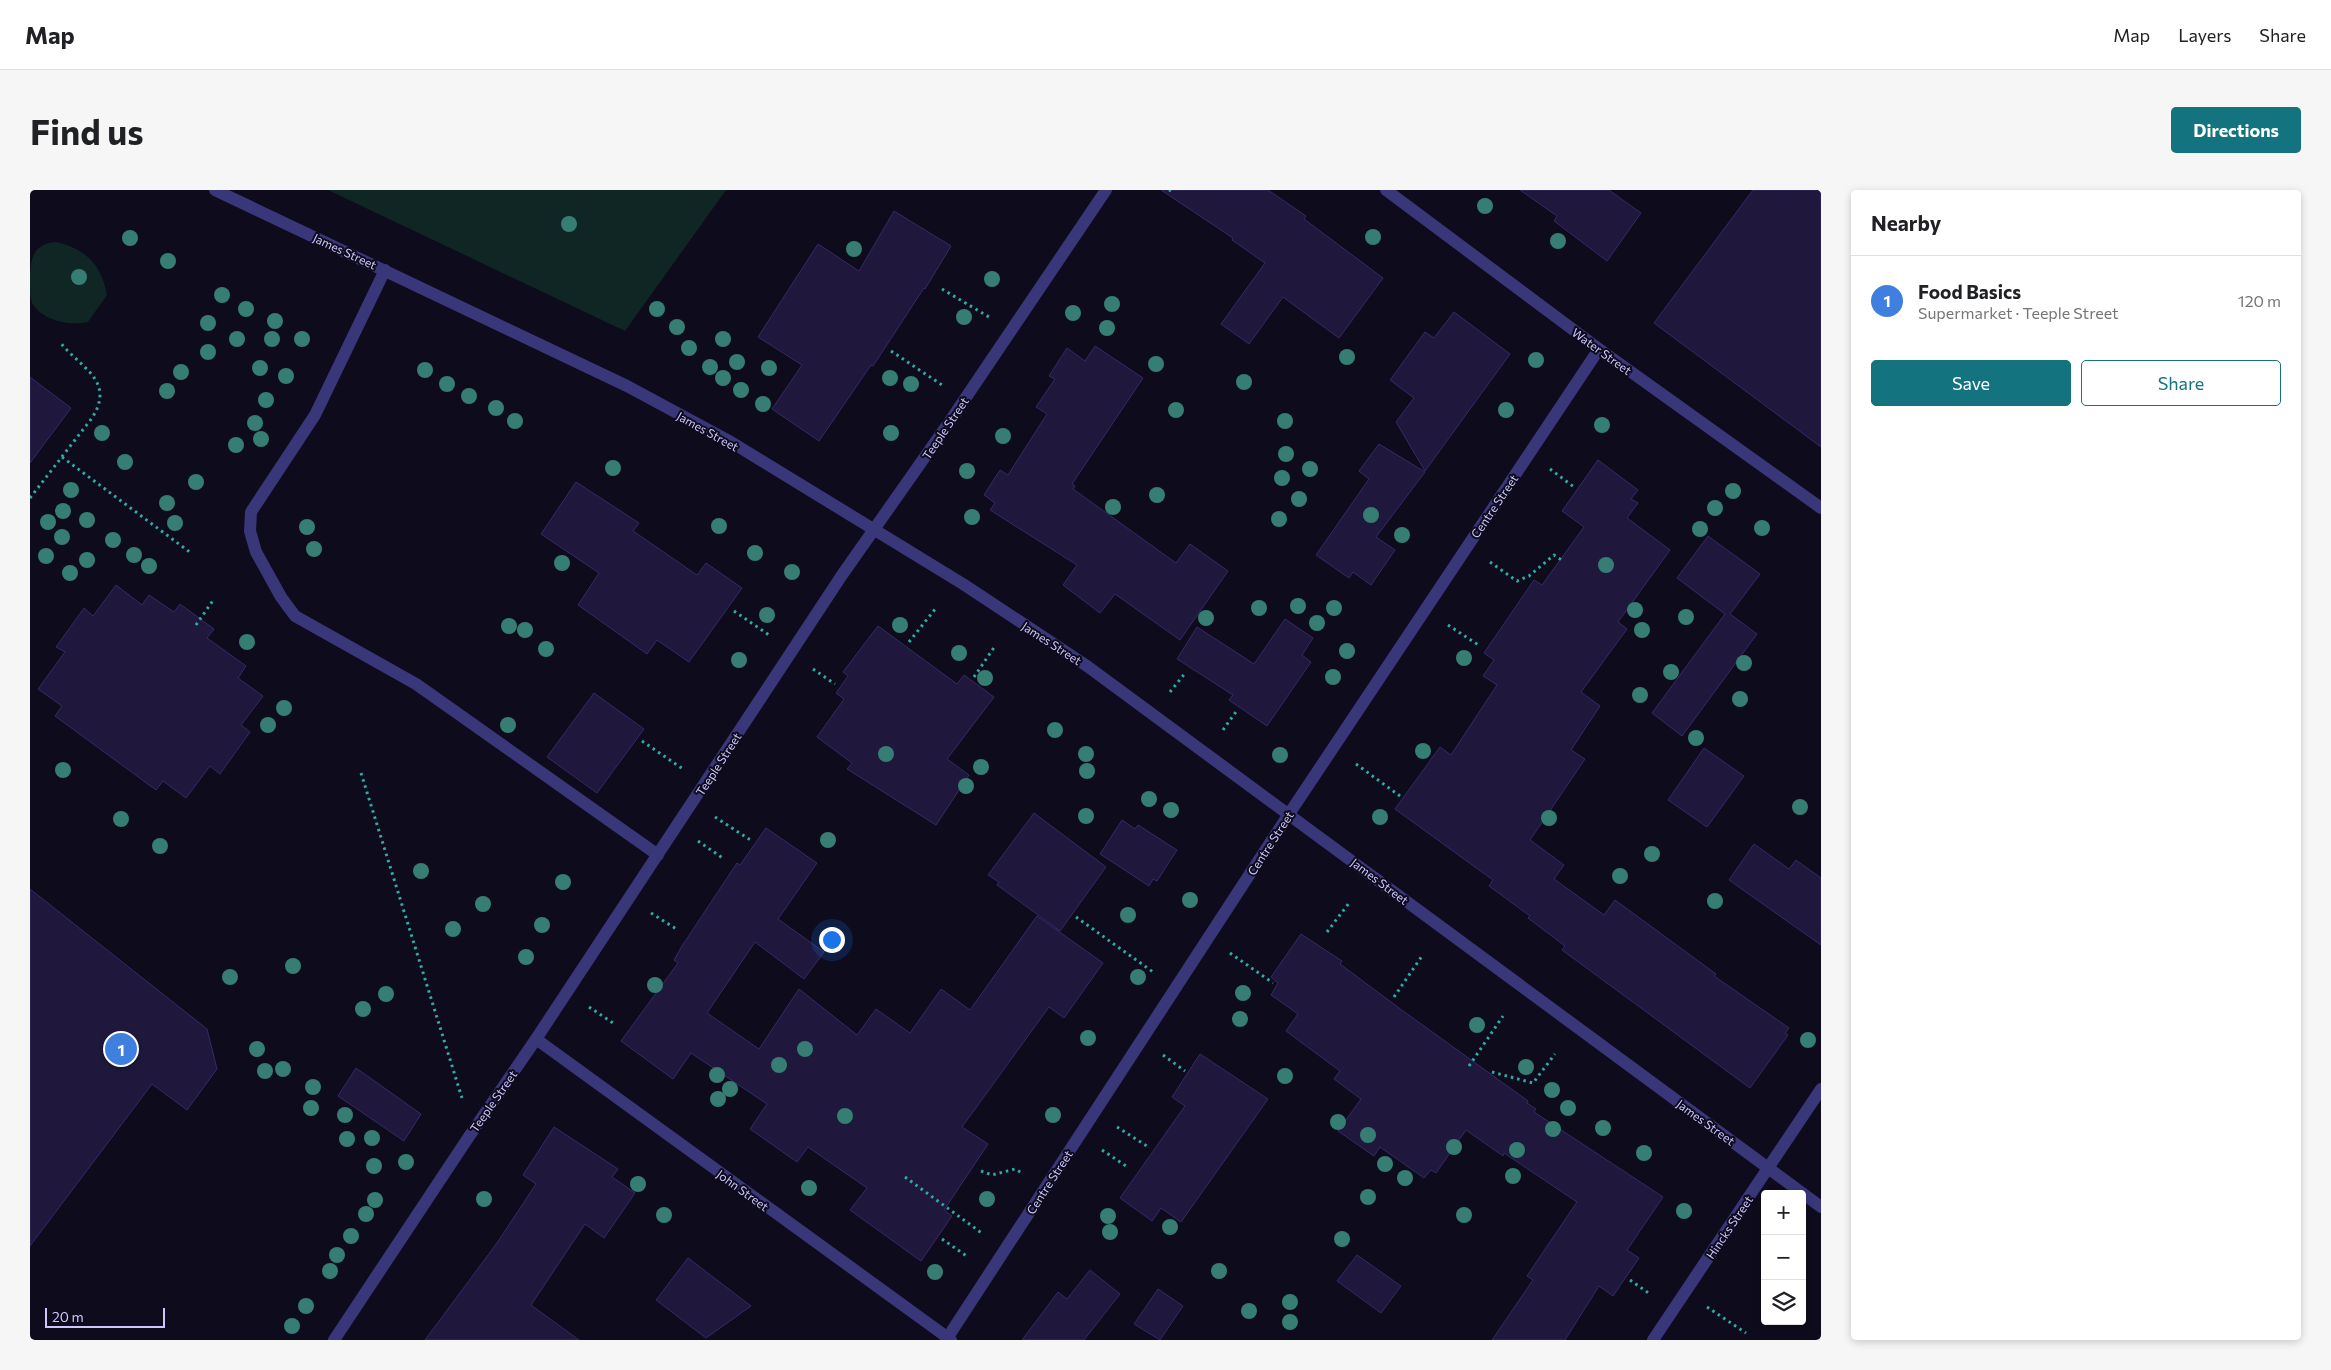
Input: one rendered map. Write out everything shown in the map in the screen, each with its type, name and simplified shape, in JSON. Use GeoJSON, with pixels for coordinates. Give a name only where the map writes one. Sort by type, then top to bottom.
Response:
{"type":"FeatureCollection","features":[{"type":"Feature","properties":{"kind":"street","name":"James Street"},"geometry":{"type":"LineString","coordinates":[[216,190],[627,386],[731,442],[963,584],[1087,666],[1821,1207]]}},
{"type":"Feature","properties":{"kind":"street","name":"Teeple Street"},"geometry":{"type":"LineString","coordinates":[[334,1340],[468,1138],[536,1040],[842,575],[1106,190]]}},
{"type":"Feature","properties":{"kind":"street","name":"Water Street"},"geometry":{"type":"LineString","coordinates":[[1386,190],[1599,349],[1821,508]]}},
{"type":"Feature","properties":{"kind":"street"},"geometry":{"type":"LineString","coordinates":[[385,270],[315,415],[251,512],[250,531],[256,552],[280,597],[295,616],[416,684],[658,855]]}},
{"type":"Feature","properties":{"kind":"street","name":"Centre Street"},"geometry":{"type":"LineString","coordinates":[[948,1339],[1289,814],[1599,349]]}},
{"type":"Feature","properties":{"kind":"street","name":"John Street"},"geometry":{"type":"LineString","coordinates":[[536,1040],[948,1339]]}},
{"type":"Feature","properties":{"kind":"street","name":"Hincks Street"},"geometry":{"type":"LineString","coordinates":[[1653,1340],[1821,1088]]}},
{"type":"Feature","properties":{"kind":"path"},"geometry":{"type":"LineString","coordinates":[[942,289],[989,317]]}},
{"type":"Feature","properties":{"kind":"path"},"geometry":{"type":"LineString","coordinates":[[30,498],[92,418],[100,405],[102,397],[100,386],[94,377],[71,356],[60,342]]}},
{"type":"Feature","properties":{"kind":"path"},"geometry":{"type":"LineString","coordinates":[[891,350],[943,386]]}},
{"type":"Feature","properties":{"kind":"path"},"geometry":{"type":"LineString","coordinates":[[62,457],[191,553]]}},
{"type":"Feature","properties":{"kind":"path"},"geometry":{"type":"LineString","coordinates":[[1548,468],[1574,487]]}},
{"type":"Feature","properties":{"kind":"path"},"geometry":{"type":"LineString","coordinates":[[1487,560],[1517,582],[1529,576],[1554,555],[1563,561]]}},
{"type":"Feature","properties":{"kind":"path"},"geometry":{"type":"LineString","coordinates":[[196,625],[214,599]]}},
{"type":"Feature","properties":{"kind":"path"},"geometry":{"type":"LineString","coordinates":[[909,642],[936,608]]}},
{"type":"Feature","properties":{"kind":"path"},"geometry":{"type":"LineString","coordinates":[[734,611],[775,638]]}},
{"type":"Feature","properties":{"kind":"path"},"geometry":{"type":"LineString","coordinates":[[1446,624],[1480,646]]}},
{"type":"Feature","properties":{"kind":"path"},"geometry":{"type":"LineString","coordinates":[[974,677],[994,646]]}},
{"type":"Feature","properties":{"kind":"path"},"geometry":{"type":"LineString","coordinates":[[810,667],[835,684]]}},
{"type":"Feature","properties":{"kind":"path"},"geometry":{"type":"LineString","coordinates":[[1170,692],[1186,672]]}},
{"type":"Feature","properties":{"kind":"path"},"geometry":{"type":"LineString","coordinates":[[1223,730],[1238,709]]}},
{"type":"Feature","properties":{"kind":"path"},"geometry":{"type":"LineString","coordinates":[[642,741],[686,771]]}},
{"type":"Feature","properties":{"kind":"path"},"geometry":{"type":"LineString","coordinates":[[1354,763],[1400,796]]}},
{"type":"Feature","properties":{"kind":"path"},"geometry":{"type":"LineString","coordinates":[[362,773],[465,1106]]}},
{"type":"Feature","properties":{"kind":"path"},"geometry":{"type":"LineString","coordinates":[[712,815],[752,841]]}},
{"type":"Feature","properties":{"kind":"path"},"geometry":{"type":"LineString","coordinates":[[696,840],[724,859]]}},
{"type":"Feature","properties":{"kind":"path"},"geometry":{"type":"LineString","coordinates":[[1327,932],[1349,903]]}},
{"type":"Feature","properties":{"kind":"path"},"geometry":{"type":"LineString","coordinates":[[649,911],[678,930]]}},
{"type":"Feature","properties":{"kind":"path"},"geometry":{"type":"LineString","coordinates":[[1076,917],[1157,975]]}},
{"type":"Feature","properties":{"kind":"path"},"geometry":{"type":"LineString","coordinates":[[1229,952],[1273,983]]}},
{"type":"Feature","properties":{"kind":"path"},"geometry":{"type":"LineString","coordinates":[[1394,997],[1422,956]]}},
{"type":"Feature","properties":{"kind":"path"},"geometry":{"type":"LineString","coordinates":[[587,1005],[616,1025]]}},
{"type":"Feature","properties":{"kind":"path"},"geometry":{"type":"LineString","coordinates":[[1469,1066],[1503,1016]]}},
{"type":"Feature","properties":{"kind":"path"},"geometry":{"type":"LineString","coordinates":[[1492,1072],[1533,1083],[1554,1054]]}},
{"type":"Feature","properties":{"kind":"path"},"geometry":{"type":"LineString","coordinates":[[1162,1055],[1185,1071]]}},
{"type":"Feature","properties":{"kind":"path"},"geometry":{"type":"LineString","coordinates":[[1115,1126],[1150,1148]]}},
{"type":"Feature","properties":{"kind":"path"},"geometry":{"type":"LineString","coordinates":[[1100,1149],[1128,1168]]}},
{"type":"Feature","properties":{"kind":"path"},"geometry":{"type":"LineString","coordinates":[[981,1171],[992,1176],[1015,1169],[1024,1175]]}},
{"type":"Feature","properties":{"kind":"path"},"geometry":{"type":"LineString","coordinates":[[905,1178],[983,1234]]}},
{"type":"Feature","properties":{"kind":"path"},"geometry":{"type":"LineString","coordinates":[[942,1239],[969,1257]]}},
{"type":"Feature","properties":{"kind":"path"},"geometry":{"type":"LineString","coordinates":[[1630,1280],[1653,1296]]}},
{"type":"Feature","properties":{"kind":"path"},"geometry":{"type":"LineString","coordinates":[[1707,1306],[1746,1333]]}},
{"type":"Feature","properties":{"kind":"green space"},"geometry":{"type":"Polygon","coordinates":[[[328,190],[726,190],[625,331],[328,190]]]}},
{"type":"Feature","properties":{"kind":"green space"},"geometry":{"type":"Polygon","coordinates":[[[56,242],[67,245],[84,254],[96,266],[101,275],[107,295],[88,322],[57,321],[43,314],[32,303],[30,276],[33,256],[41,246],[56,242]]]}},
{"type":"Feature","properties":{"kind":"building"},"geometry":{"type":"Polygon","coordinates":[[[1161,190],[1268,190],[1306,216],[1304,219],[1383,278],[1339,338],[1283,297],[1249,344],[1221,324],[1265,263],[1232,240],[1233,238],[1161,190]]]}},
{"type":"Feature","properties":{"kind":"building"},"geometry":{"type":"Polygon","coordinates":[[[1520,190],[1609,190],[1641,213],[1607,261],[1554,221],[1557,216],[1520,190]]]}},
{"type":"Feature","properties":{"kind":"building"},"geometry":{"type":"Polygon","coordinates":[[[1753,190],[1821,190],[1821,447],[1654,323],[1753,190]]]}},
{"type":"Feature","properties":{"kind":"building"},"geometry":{"type":"Polygon","coordinates":[[[894,211],[951,246],[925,289],[873,366],[871,365],[819,441],[772,409],[802,365],[758,337],[818,244],[859,271],[894,211]]]}},
{"type":"Feature","properties":{"kind":"building"},"geometry":{"type":"Polygon","coordinates":[[[1454,312],[1510,354],[1425,471],[1396,422],[1414,398],[1390,380],[1425,332],[1434,338],[1454,312]]]}},
{"type":"Feature","properties":{"kind":"building"},"geometry":{"type":"Polygon","coordinates":[[[1095,346],[1143,378],[1072,484],[1075,486],[1073,489],[1176,563],[1190,544],[1228,571],[1180,640],[1115,594],[1100,613],[1063,585],[1077,565],[990,510],[995,503],[984,495],[1000,470],[1008,475],[1047,414],[1036,407],[1055,379],[1049,376],[1067,348],[1085,361],[1095,346]]]}},
{"type":"Feature","properties":{"kind":"building"},"geometry":{"type":"Polygon","coordinates":[[[30,377],[71,408],[30,463],[30,377]]]}},
{"type":"Feature","properties":{"kind":"building"},"geometry":{"type":"Polygon","coordinates":[[[1379,444],[1425,472],[1376,537],[1395,550],[1371,585],[1353,572],[1349,578],[1316,555],[1369,479],[1359,471],[1379,444]]]}},
{"type":"Feature","properties":{"kind":"building"},"geometry":{"type":"Polygon","coordinates":[[[1598,460],[1638,490],[1631,499],[1638,503],[1627,518],[1670,550],[1618,622],[1627,629],[1581,692],[1600,706],[1571,750],[1585,759],[1530,840],[1564,865],[1554,879],[1604,915],[1615,900],[1716,974],[1714,976],[1789,1028],[1785,1033],[1788,1035],[1750,1088],[1562,950],[1565,946],[1528,918],[1530,916],[1489,886],[1493,880],[1395,809],[1440,747],[1451,755],[1497,685],[1483,676],[1494,660],[1484,653],[1534,580],[1542,585],[1584,527],[1562,511],[1598,460]]]}},
{"type":"Feature","properties":{"kind":"building"},"geometry":{"type":"Polygon","coordinates":[[[576,482],[639,523],[633,531],[697,575],[706,563],[742,588],[689,662],[657,640],[647,654],[578,605],[599,573],[541,534],[576,482]]]}},
{"type":"Feature","properties":{"kind":"building"},"geometry":{"type":"Polygon","coordinates":[[[1708,536],[1760,574],[1730,614],[1757,634],[1682,736],[1652,713],[1725,614],[1677,578],[1708,536]]]}},
{"type":"Feature","properties":{"kind":"building"},"geometry":{"type":"Polygon","coordinates":[[[116,585],[142,605],[149,595],[174,612],[180,604],[214,629],[207,638],[246,666],[238,678],[263,696],[241,725],[250,732],[220,774],[210,766],[186,798],[163,781],[156,790],[55,716],[62,706],[38,689],[65,652],[56,647],[84,608],[93,616],[116,585]]]}},
{"type":"Feature","properties":{"kind":"building"},"geometry":{"type":"Polygon","coordinates":[[[1285,619],[1313,638],[1302,655],[1311,662],[1267,726],[1229,700],[1233,695],[1177,659],[1197,627],[1254,664],[1285,619]]]}},
{"type":"Feature","properties":{"kind":"building"},"geometry":{"type":"Polygon","coordinates":[[[878,626],[957,684],[964,675],[994,697],[947,759],[969,775],[936,825],[847,769],[852,763],[817,737],[844,699],[836,693],[848,676],[843,672],[878,626]]]}},
{"type":"Feature","properties":{"kind":"building"},"geometry":{"type":"Polygon","coordinates":[[[594,693],[644,729],[597,793],[547,757],[594,693]]]}},
{"type":"Feature","properties":{"kind":"building"},"geometry":{"type":"Polygon","coordinates":[[[1704,748],[1744,776],[1707,827],[1668,800],[1704,748]]]}},
{"type":"Feature","properties":{"kind":"building"},"geometry":{"type":"Polygon","coordinates":[[[1034,813],[1106,867],[1060,931],[997,885],[999,882],[988,875],[1034,813]]]}},
{"type":"Feature","properties":{"kind":"building"},"geometry":{"type":"Polygon","coordinates":[[[1122,820],[1135,829],[1138,825],[1177,850],[1157,881],[1153,879],[1149,886],[1100,854],[1122,820]]]}},
{"type":"Feature","properties":{"kind":"building"},"geometry":{"type":"Polygon","coordinates":[[[766,828],[817,863],[778,919],[824,952],[804,979],[755,942],[707,1013],[759,1049],[799,989],[857,1035],[876,1009],[910,1033],[941,989],[970,1010],[1037,916],[1103,963],[1064,1018],[1049,1007],[962,1127],[988,1144],[944,1210],[952,1216],[921,1261],[850,1210],[867,1188],[808,1147],[797,1162],[750,1129],[767,1104],[691,1053],[673,1079],[621,1041],[678,963],[674,960],[682,946],[737,863],[740,865],[766,828]]]}},
{"type":"Feature","properties":{"kind":"building"},"geometry":{"type":"Polygon","coordinates":[[[1754,844],[1789,869],[1796,860],[1821,878],[1821,945],[1729,880],[1754,844]]]}},
{"type":"Feature","properties":{"kind":"building"},"geometry":{"type":"Polygon","coordinates":[[[30,889],[207,1029],[217,1069],[187,1110],[152,1084],[30,1246],[30,889]]]}},
{"type":"Feature","properties":{"kind":"building"},"geometry":{"type":"Polygon","coordinates":[[[1301,934],[1342,961],[1340,964],[1528,1101],[1527,1103],[1536,1109],[1534,1112],[1663,1197],[1627,1250],[1639,1258],[1613,1296],[1599,1286],[1565,1340],[1492,1340],[1533,1280],[1527,1276],[1577,1202],[1504,1153],[1503,1156],[1466,1130],[1436,1173],[1431,1170],[1424,1178],[1380,1147],[1374,1156],[1338,1131],[1361,1099],[1334,1079],[1340,1071],[1286,1031],[1298,1014],[1271,995],[1278,983],[1271,977],[1301,934]]]}},
{"type":"Feature","properties":{"kind":"building"},"geometry":{"type":"Polygon","coordinates":[[[1200,1054],[1268,1099],[1181,1222],[1161,1208],[1152,1221],[1120,1198],[1185,1106],[1172,1097],[1200,1054]]]}},
{"type":"Feature","properties":{"kind":"building"},"geometry":{"type":"Polygon","coordinates":[[[356,1068],[421,1114],[404,1141],[338,1096],[356,1068]]]}},
{"type":"Feature","properties":{"kind":"building"},"geometry":{"type":"Polygon","coordinates":[[[554,1127],[618,1169],[612,1177],[635,1193],[604,1238],[585,1224],[531,1305],[579,1340],[425,1340],[497,1243],[536,1184],[523,1175],[554,1127]]]}},
{"type":"Feature","properties":{"kind":"building"},"geometry":{"type":"Polygon","coordinates":[[[1357,1255],[1401,1286],[1381,1313],[1337,1281],[1357,1255]]]}},
{"type":"Feature","properties":{"kind":"building"},"geometry":{"type":"Polygon","coordinates":[[[688,1258],[751,1306],[706,1338],[656,1300],[688,1258]]]}},
{"type":"Feature","properties":{"kind":"building"},"geometry":{"type":"Polygon","coordinates":[[[1090,1270],[1120,1294],[1084,1340],[1022,1340],[1058,1292],[1067,1299],[1090,1270]]]}},
{"type":"Feature","properties":{"kind":"building"},"geometry":{"type":"Polygon","coordinates":[[[1158,1289],[1183,1306],[1160,1340],[1134,1324],[1158,1289]]]}},
{"type":"Feature","properties":{"kind":"place","name":"Food Basics"},"geometry":{"type":"Point","coordinates":[121,1049]}}]}
